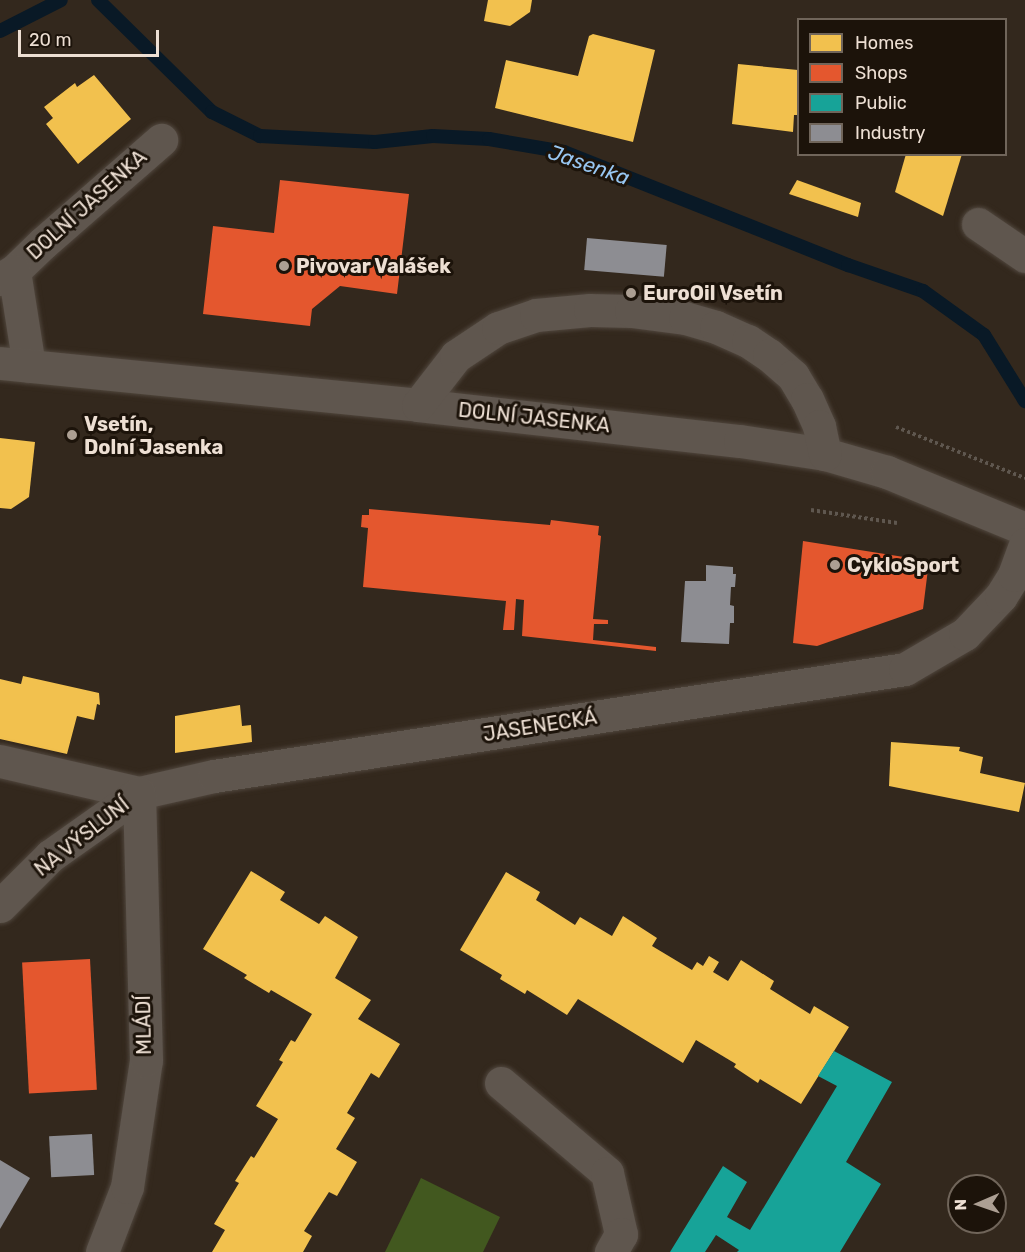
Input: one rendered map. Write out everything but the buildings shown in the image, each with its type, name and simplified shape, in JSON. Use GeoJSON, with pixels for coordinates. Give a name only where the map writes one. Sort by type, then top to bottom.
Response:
{"type":"FeatureCollection","features":[{"type":"Feature","properties":{"kind":"street","name":"DOLNÍ JASENKA"},"geometry":{"type":"LineString","coordinates":[[161,140],[7,275],[14,364],[418,405],[740,441],[825,454],[887,472],[1025,529]]}},
{"type":"Feature","properties":{"kind":"street"},"geometry":{"type":"LineString","coordinates":[[978,224],[1025,256]]}},
{"type":"Feature","properties":{"kind":"street"},"geometry":{"type":"LineString","coordinates":[[418,405],[456,356],[498,328],[536,315],[590,310],[631,311],[685,318],[716,327],[748,341],[769,355],[793,376],[807,399],[819,426],[825,454]]}},
{"type":"Feature","properties":{"kind":"street","name":"JASENECKÁ"},"geometry":{"type":"LineString","coordinates":[[0,761],[139,793],[214,776],[905,669],[965,634],[1001,596],[1014,575],[1025,544]]}},
{"type":"Feature","properties":{"kind":"street","name":"NA VÝSLUNÍ"},"geometry":{"type":"LineString","coordinates":[[0,906],[50,856],[139,793]]}},
{"type":"Feature","properties":{"kind":"street","name":"MLÁDÍ"},"geometry":{"type":"LineString","coordinates":[[102,1252],[127,1187],[146,1060],[139,793]]}},
{"type":"Feature","properties":{"kind":"street"},"geometry":{"type":"LineString","coordinates":[[501,1083],[607,1173],[621,1234],[610,1252]]}},
{"type":"Feature","properties":{"kind":"path"},"geometry":{"type":"LineString","coordinates":[[896,427],[1025,478]]}},
{"type":"Feature","properties":{"kind":"path"},"geometry":{"type":"LineString","coordinates":[[811,510],[900,524]]}},
{"type":"Feature","properties":{"kind":"green space"},"geometry":{"type":"Polygon","coordinates":[[[421,1178],[500,1217],[483,1252],[385,1252],[421,1178]]]}},
{"type":"Feature","properties":{"kind":"waterway","name":"Jasenka"},"geometry":{"type":"LineString","coordinates":[[0,31],[61,0]]}},
{"type":"Feature","properties":{"kind":"waterway","name":"Jasenka"},"geometry":{"type":"LineString","coordinates":[[98,0],[212,112],[260,136],[375,142],[433,136],[489,139],[564,152],[848,265],[923,291],[984,335],[1025,401]]}},
{"type":"Feature","properties":{"kind":"place","name":"Pivovar Valášek"},"geometry":{"type":"Point","coordinates":[284,266]}},
{"type":"Feature","properties":{"kind":"place","name":"EuroOil Vsetín"},"geometry":{"type":"Point","coordinates":[631,293]}},
{"type":"Feature","properties":{"kind":"place","name":"Vsetín, Dolní Jasenka"},"geometry":{"type":"Point","coordinates":[72,435]}},
{"type":"Feature","properties":{"kind":"place","name":"CykloSport"},"geometry":{"type":"Point","coordinates":[835,565]}}]}
